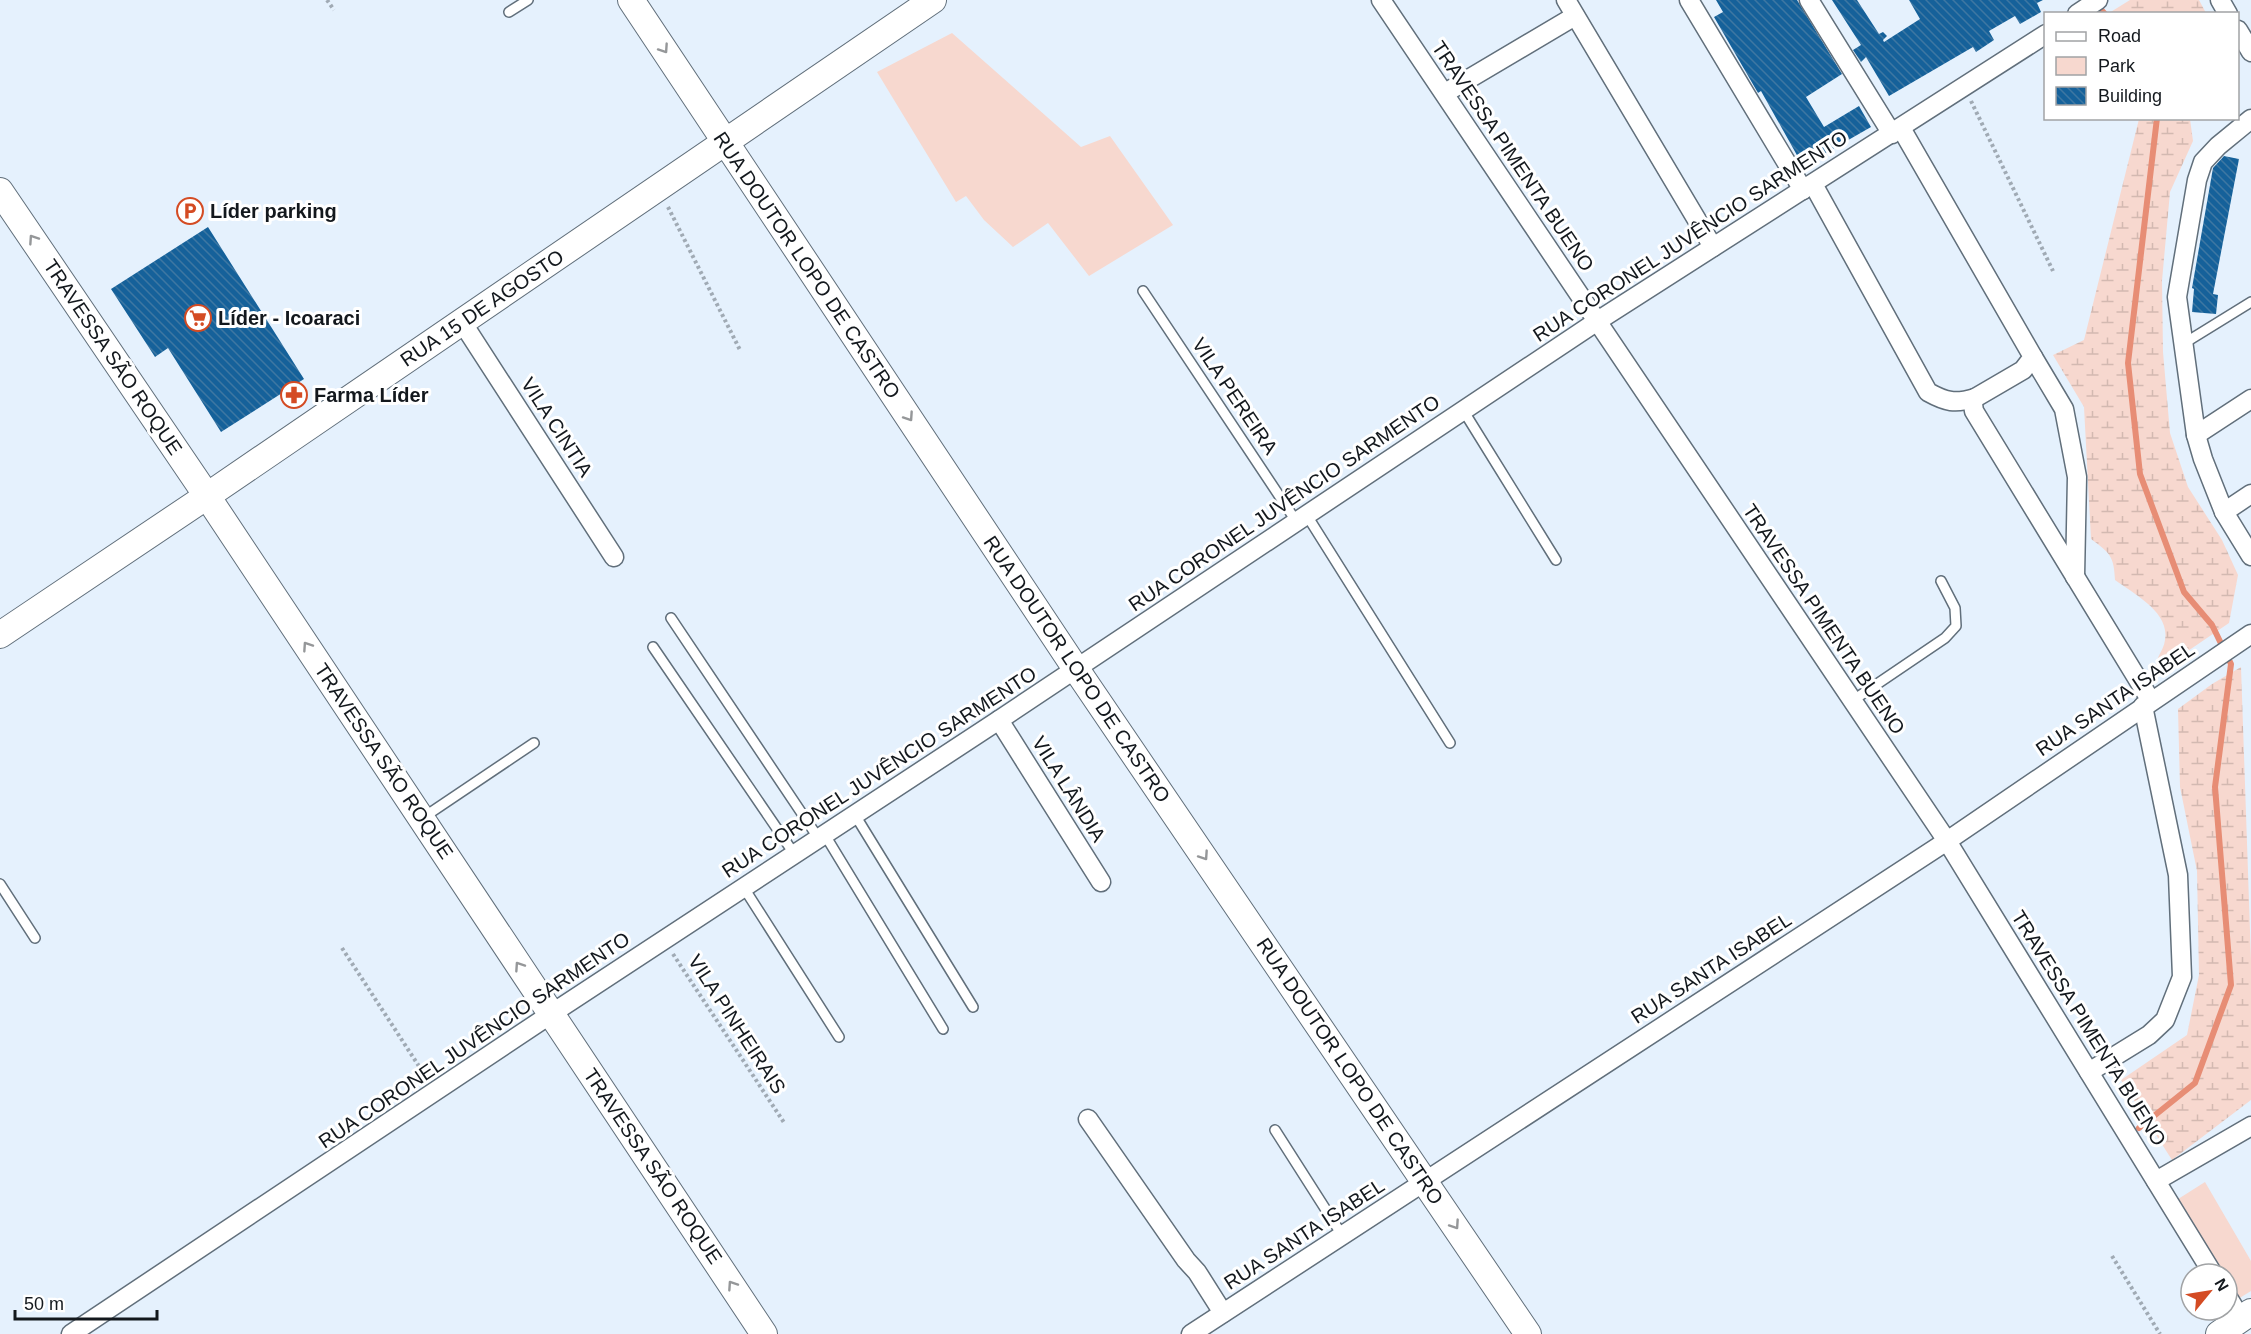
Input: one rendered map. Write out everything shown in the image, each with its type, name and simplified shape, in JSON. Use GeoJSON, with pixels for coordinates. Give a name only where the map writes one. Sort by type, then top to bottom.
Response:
{"type":"FeatureCollection","features":[{"type":"Feature","properties":{"kind":"main road","name":"RUA DOUTOR LOPO DE CASTRO"},"geometry":{"type":"LineString","coordinates":[[631,0],[1076,669],[1528,1334]]}},
{"type":"Feature","properties":{"kind":"main road","name":"RUA 15 DE AGOSTO"},"geometry":{"type":"LineString","coordinates":[[0,635],[933,0]]}},
{"type":"Feature","properties":{"kind":"main road","name":"TRAVESSA SÃO ROQUE"},"geometry":{"type":"LineString","coordinates":[[0,191],[207,496],[764,1334]]}},
{"type":"Feature","properties":{"kind":"main road"},"geometry":{"type":"LineString","coordinates":[[2218,1334],[2246,1316]]}},
{"type":"Feature","properties":{"kind":"street","name":"TRAVESSA PIMENTA BUENO"},"geometry":{"type":"LineString","coordinates":[[1381,0],[1947,841],[2206,1262]]}},
{"type":"Feature","properties":{"kind":"street"},"geometry":{"type":"LineString","coordinates":[[1689,0],[1808,187],[1928,392],[1944,402],[1975,398],[2023,370],[2033,357]]}},
{"type":"Feature","properties":{"kind":"street"},"geometry":{"type":"LineString","coordinates":[[1809,0],[1897,131],[2064,409],[2077,477],[2075,578]]}},
{"type":"Feature","properties":{"kind":"street"},"geometry":{"type":"LineString","coordinates":[[1445,93],[1570,8],[1713,247]]}},
{"type":"Feature","properties":{"kind":"street"},"geometry":{"type":"LineString","coordinates":[[2239,32],[2251,52]]}},
{"type":"Feature","properties":{"kind":"street","name":"RUA CORONEL JUVÊNCIO SARMENTO"},"geometry":{"type":"LineString","coordinates":[[71,1334],[1596,322],[2044,35]]}},
{"type":"Feature","properties":{"kind":"street"},"geometry":{"type":"LineString","coordinates":[[2251,119],[2218,146],[2203,162],[2197,180],[2177,297],[2196,435],[2202,459],[2224,512],[2251,556]]}},
{"type":"Feature","properties":{"kind":"street","name":"VILA CINTIA"},"geometry":{"type":"LineString","coordinates":[[462,322],[614,557]]}},
{"type":"Feature","properties":{"kind":"street"},"geometry":{"type":"LineString","coordinates":[[1975,398],[1973,405],[1979,419],[2075,578],[2147,704],[2178,875],[2182,977],[2165,1020],[2149,1035],[2089,1072]]}},
{"type":"Feature","properties":{"kind":"street"},"geometry":{"type":"LineString","coordinates":[[2196,435],[2251,399]]}},
{"type":"Feature","properties":{"kind":"street"},"geometry":{"type":"LineString","coordinates":[[2224,512],[2251,494]]}},
{"type":"Feature","properties":{"kind":"street","name":"RUA SANTA ISABEL"},"geometry":{"type":"LineString","coordinates":[[1191,1334],[1947,841],[2247,637]]}},
{"type":"Feature","properties":{"kind":"street","name":"VILA LÂNDIA"},"geometry":{"type":"LineString","coordinates":[[999,720],[1101,882]]}},
{"type":"Feature","properties":{"kind":"street"},"geometry":{"type":"LineString","coordinates":[[1088,1119],[1186,1260],[1197,1272],[1223,1313]]}},
{"type":"Feature","properties":{"kind":"street"},"geometry":{"type":"LineString","coordinates":[[2156,1180],[2251,1126]]}},
{"type":"Feature","properties":{"kind":"lane"},"geometry":{"type":"LineString","coordinates":[[509,12],[528,0]]}},
{"type":"Feature","properties":{"kind":"lane","name":"VILA PEREIRA"},"geometry":{"type":"LineString","coordinates":[[1143,291],[1301,518],[1450,743]]}},
{"type":"Feature","properties":{"kind":"lane"},"geometry":{"type":"LineString","coordinates":[[2183,344],[2251,302]]}},
{"type":"Feature","properties":{"kind":"lane"},"geometry":{"type":"LineString","coordinates":[[1463,410],[1556,560]]}},
{"type":"Feature","properties":{"kind":"lane"},"geometry":{"type":"LineString","coordinates":[[1852,701],[1945,638],[1956,627],[1955,608],[1941,581]]}},
{"type":"Feature","properties":{"kind":"lane"},"geometry":{"type":"LineString","coordinates":[[671,618],[822,837],[943,1029]]}},
{"type":"Feature","properties":{"kind":"lane"},"geometry":{"type":"LineString","coordinates":[[653,646],[795,855]]}},
{"type":"Feature","properties":{"kind":"lane"},"geometry":{"type":"LineString","coordinates":[[422,819],[534,743]]}},
{"type":"Feature","properties":{"kind":"lane"},"geometry":{"type":"LineString","coordinates":[[855,815],[973,1007]]}},
{"type":"Feature","properties":{"kind":"lane"},"geometry":{"type":"LineString","coordinates":[[0,884],[35,938]]}},
{"type":"Feature","properties":{"kind":"lane"},"geometry":{"type":"LineString","coordinates":[[744,888],[839,1037]]}},
{"type":"Feature","properties":{"kind":"lane"},"geometry":{"type":"LineString","coordinates":[[1275,1130],[1342,1235]]}},
{"type":"Feature","properties":{"kind":"path"},"geometry":{"type":"LineString","coordinates":[[327,0],[334,10]]}},
{"type":"Feature","properties":{"kind":"path"},"geometry":{"type":"LineString","coordinates":[[1965,87],[2053,271]]}},
{"type":"Feature","properties":{"kind":"path"},"geometry":{"type":"LineString","coordinates":[[658,188],[740,350]]}},
{"type":"Feature","properties":{"kind":"path","name":"VILA PINHEIRAIS"},"geometry":{"type":"LineString","coordinates":[[665,941],[785,1124]]}},
{"type":"Feature","properties":{"kind":"path"},"geometry":{"type":"LineString","coordinates":[[342,948],[436,1092]]}},
{"type":"Feature","properties":{"kind":"path"},"geometry":{"type":"LineString","coordinates":[[2112,1256],[2160,1334]]}},
{"type":"Feature","properties":{"kind":"green space"},"geometry":{"type":"Polygon","coordinates":[[[2130,0],[2199,0],[2205,12],[2111,12],[2130,0]]]}},
{"type":"Feature","properties":{"kind":"green space"},"geometry":{"type":"Polygon","coordinates":[[[952,33],[1081,147],[1110,136],[1173,225],[1089,276],[1048,223],[1013,247],[984,220],[966,196],[956,202],[877,72],[952,33]]]}},
{"type":"Feature","properties":{"kind":"green space"},"geometry":{"type":"Polygon","coordinates":[[[2139,120],[2190,120],[2193,141],[2170,192],[2162,281],[2163,352],[2170,433],[2188,487],[2222,540],[2238,575],[2229,623],[2157,672],[2157,662],[2165,640],[2162,621],[2149,605],[2115,580],[2114,565],[2110,556],[2091,539],[2084,407],[2053,355],[2084,340],[2139,120]]]}},
{"type":"Feature","properties":{"kind":"green space"},"geometry":{"type":"Polygon","coordinates":[[[2241,667],[2251,960],[2251,1100],[2172,1160],[2121,1080],[2187,1035],[2199,975],[2197,871],[2180,787],[2178,709],[2212,684],[2241,667]]]}},
{"type":"Feature","properties":{"kind":"green space"},"geometry":{"type":"Polygon","coordinates":[[[2205,1182],[2251,1261],[2251,1291],[2239,1298],[2239,1262],[2214,1262],[2175,1201],[2205,1182]]]}},
{"type":"Feature","properties":{"kind":"building"},"geometry":{"type":"Polygon","coordinates":[[[1716,0],[1797,0],[1842,74],[1806,97],[1824,127],[1859,106],[1871,127],[1803,166],[1761,91],[1758,93],[1714,17],[1723,12],[1716,0]]]}},
{"type":"Feature","properties":{"kind":"building"},"geometry":{"type":"Polygon","coordinates":[[[1832,0],[1857,0],[1879,34],[1883,32],[1887,36],[1884,42],[1920,19],[1909,0],[2043,0],[2037,3],[2041,12],[2020,24],[2015,16],[1989,31],[1994,40],[1976,52],[1973,47],[1889,96],[1866,57],[1861,62],[1853,50],[1861,45],[1832,0]]]}},
{"type":"Feature","properties":{"kind":"building"},"geometry":{"type":"Polygon","coordinates":[[[2224,156],[2239,159],[2213,294],[2218,295],[2216,314],[2192,312],[2194,289],[2192,288],[2213,168],[2224,156]]]}},
{"type":"Feature","properties":{"kind":"building","name":"Líder - Icoaraci"},"geometry":{"type":"Polygon","coordinates":[[[208,227],[304,379],[221,432],[168,348],[155,357],[111,289],[208,227]]]}},
{"type":"Feature","properties":{"kind":"waterway"},"geometry":{"type":"LineString","coordinates":[[2095,3],[2103,12]]}},
{"type":"Feature","properties":{"kind":"waterway"},"geometry":{"type":"LineString","coordinates":[[2139,1128],[2195,1083],[2231,985],[2215,787],[2231,664],[2212,625],[2184,592],[2140,474],[2128,363],[2157,120]]}},
{"type":"Feature","properties":{"kind":"place","name":"Líder parking"},"geometry":{"type":"Point","coordinates":[190,211]}},
{"type":"Feature","properties":{"kind":"place","name":"Líder - Icoaraci"},"geometry":{"type":"Point","coordinates":[198,318]}},
{"type":"Feature","properties":{"kind":"place","name":"Farma Líder"},"geometry":{"type":"Point","coordinates":[294,395]}}]}
